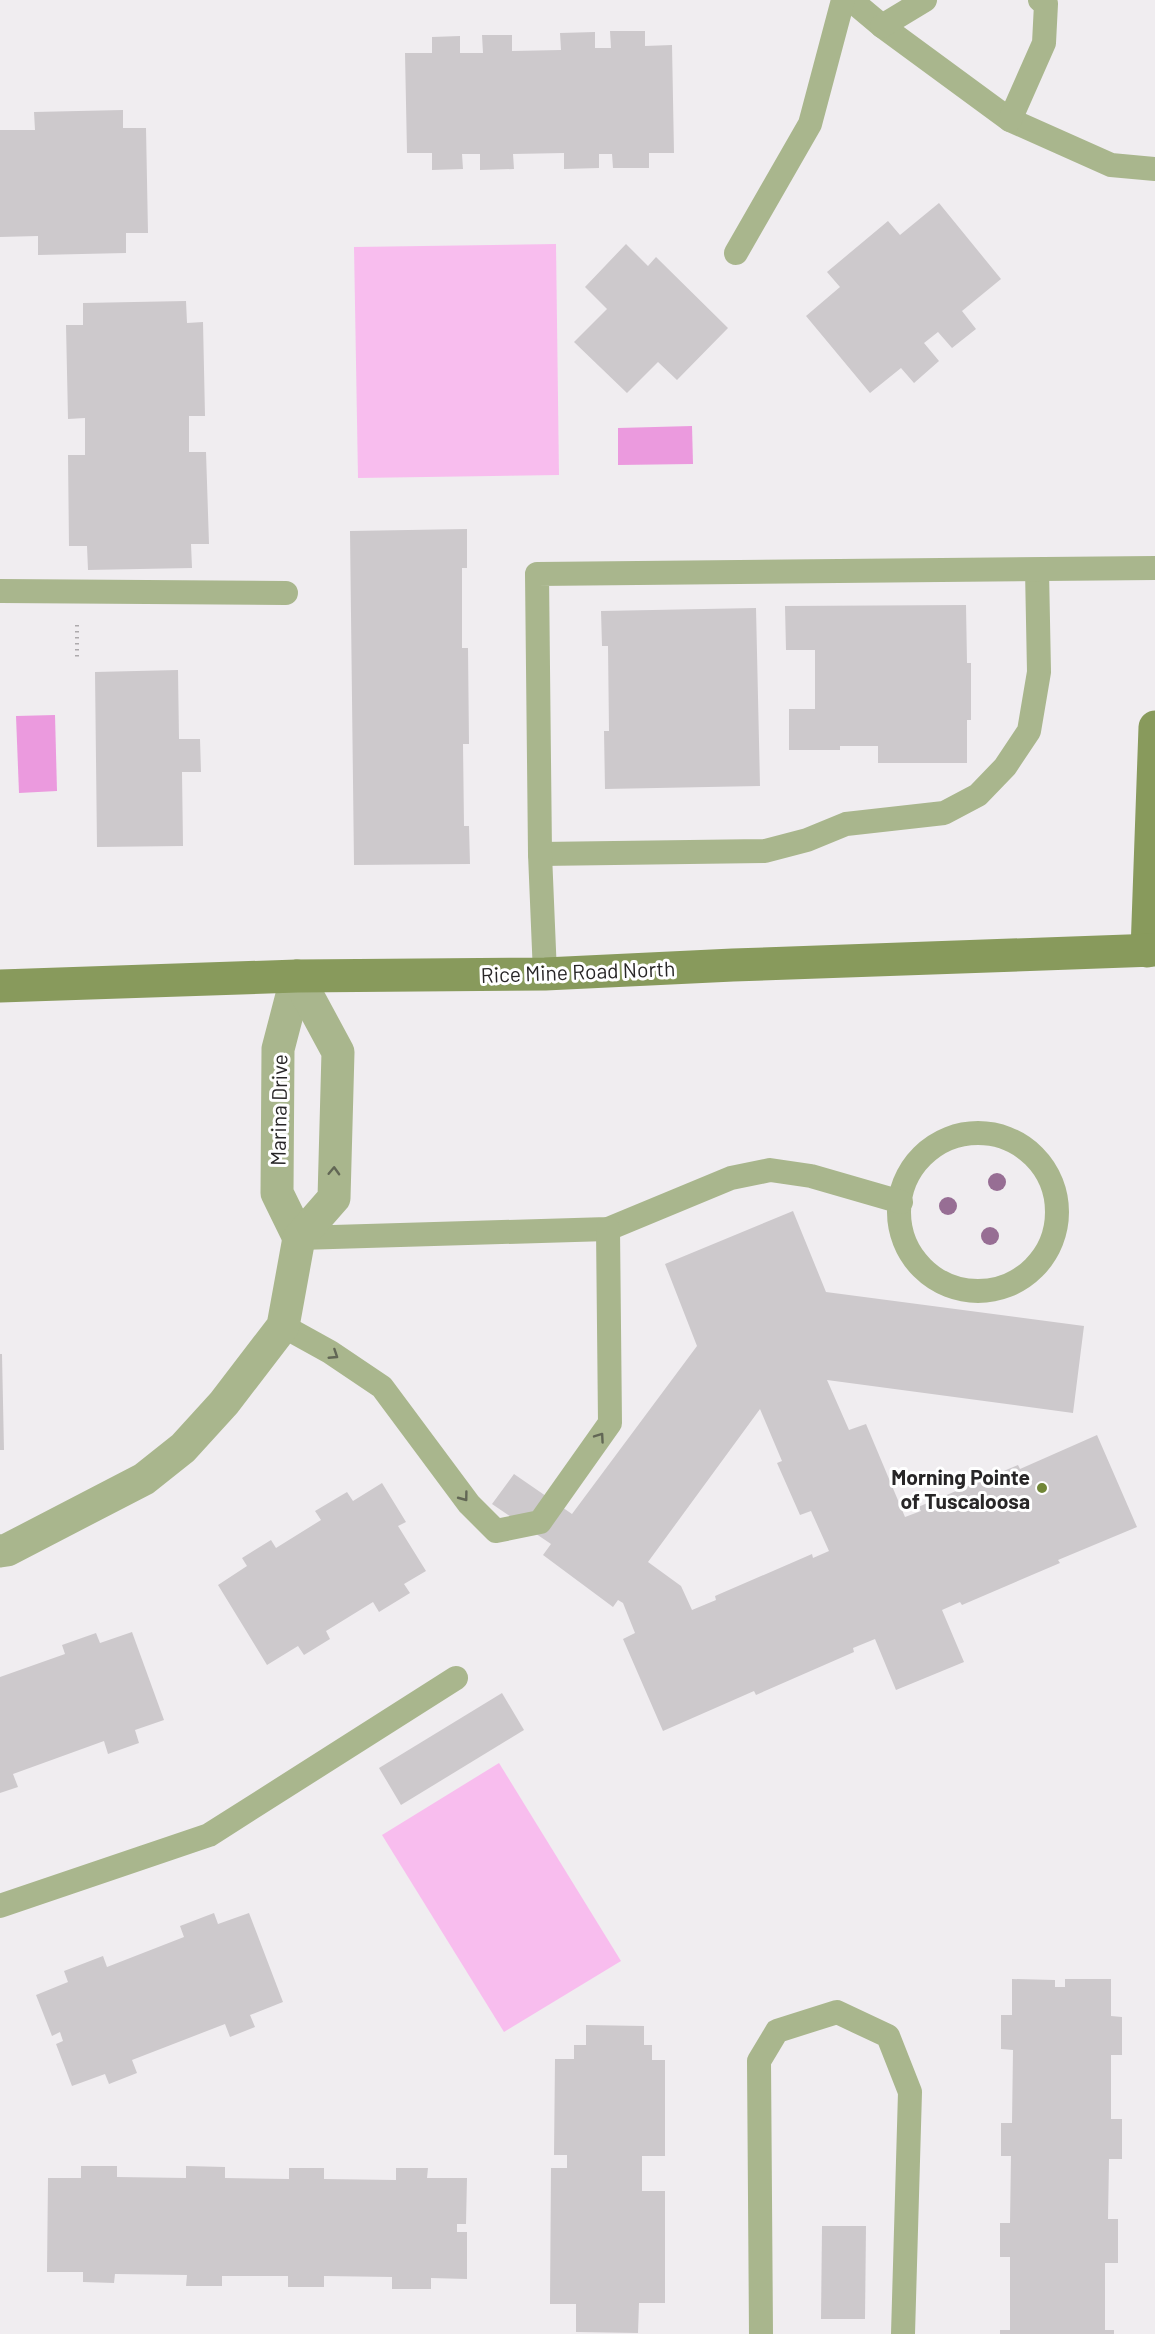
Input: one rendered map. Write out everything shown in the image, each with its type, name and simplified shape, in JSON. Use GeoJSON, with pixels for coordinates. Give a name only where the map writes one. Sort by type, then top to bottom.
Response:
{"type":"FeatureCollection","features":[{"type":"Feature","properties":{"kind":"main road"},"geometry":{"type":"LineString","coordinates":[[1151,951],[1155,727]]}},
{"type":"Feature","properties":{"kind":"main road","name":"Rice Mine Road North"},"geometry":{"type":"LineString","coordinates":[[0,986],[297,976],[545,974],[733,965],[1151,951]]}},
{"type":"Feature","properties":{"kind":"street","name":"Marina Drive"},"geometry":{"type":"LineString","coordinates":[[297,976],[278,1049],[277,1194],[299,1238]]}},
{"type":"Feature","properties":{"kind":"street"},"geometry":{"type":"LineString","coordinates":[[0,1551],[7,1550],[144,1479],[183,1448],[224,1403],[284,1326],[299,1238],[334,1198],[338,1052],[297,976]]}},
{"type":"Feature","properties":{"kind":"lane"},"geometry":{"type":"LineString","coordinates":[[736,253],[810,124],[843,0]]}},
{"type":"Feature","properties":{"kind":"lane"},"geometry":{"type":"LineString","coordinates":[[851,0],[882,26],[1010,120],[1111,165],[1155,169]]}},
{"type":"Feature","properties":{"kind":"lane"},"geometry":{"type":"LineString","coordinates":[[882,26],[925,0]]}},
{"type":"Feature","properties":{"kind":"lane"},"geometry":{"type":"LineString","coordinates":[[1010,120],[1044,43],[1046,4],[1040,0]]}},
{"type":"Feature","properties":{"kind":"lane"},"geometry":{"type":"LineString","coordinates":[[545,974],[540,854],[537,574],[1155,568]]}},
{"type":"Feature","properties":{"kind":"lane"},"geometry":{"type":"LineString","coordinates":[[540,854],[765,851],[807,840],[846,824],[944,813],[978,795],[1005,767],[1029,730],[1039,672],[1037,570]]}},
{"type":"Feature","properties":{"kind":"lane"},"geometry":{"type":"LineString","coordinates":[[0,591],[286,593]]}},
{"type":"Feature","properties":{"kind":"lane"},"geometry":{"type":"LineString","coordinates":[[985,1133],[1009,1139],[1030,1152],[1046,1171],[1055,1194],[1057,1219],[1051,1243],[1038,1263],[1018,1280],[996,1289],[971,1291],[947,1285],[926,1272],[910,1252],[901,1229],[901,1202],[905,1180],[918,1160],[937,1143],[960,1135],[985,1133]]}},
{"type":"Feature","properties":{"kind":"lane"},"geometry":{"type":"LineString","coordinates":[[299,1238],[608,1229],[731,1178],[770,1170],[811,1176],[901,1202]]}},
{"type":"Feature","properties":{"kind":"lane"},"geometry":{"type":"LineString","coordinates":[[284,1326],[330,1352],[382,1387],[469,1504],[496,1531],[540,1522],[610,1423],[608,1229]]}},
{"type":"Feature","properties":{"kind":"lane"},"geometry":{"type":"LineString","coordinates":[[0,1906],[209,1834],[456,1678]]}},
{"type":"Feature","properties":{"kind":"lane"},"geometry":{"type":"LineString","coordinates":[[760,2334],[759,2061],[777,2031],[837,2012],[888,2036],[910,2092],[903,2334]]}},
{"type":"Feature","properties":{"kind":"path"},"geometry":{"type":"LineString","coordinates":[[77,625],[77,660]]}},
{"type":"Feature","properties":{"kind":"shaded area"},"geometry":{"type":"Polygon","coordinates":[[[556,244],[559,475],[358,478],[354,247],[556,244]]]}},
{"type":"Feature","properties":{"kind":"shaded area"},"geometry":{"type":"Polygon","coordinates":[[[692,426],[693,464],[618,465],[618,428],[692,426]]]}},
{"type":"Feature","properties":{"kind":"shaded area"},"geometry":{"type":"Polygon","coordinates":[[[55,715],[57,791],[19,793],[16,716],[55,715]]]}},
{"type":"Feature","properties":{"kind":"shaded area"},"geometry":{"type":"Polygon","coordinates":[[[499,1763],[621,1961],[504,2032],[382,1835],[499,1763]]]}},
{"type":"Feature","properties":{"kind":"building"},"geometry":{"type":"Polygon","coordinates":[[[610,31],[645,31],[645,46],[672,45],[674,153],[649,153],[649,168],[613,168],[612,154],[599,154],[599,168],[564,169],[564,153],[513,154],[514,169],[480,170],[480,154],[462,154],[463,169],[432,170],[432,153],[407,153],[405,53],[432,53],[432,37],[460,36],[460,53],[483,53],[482,35],[512,35],[512,51],[561,50],[560,33],[595,32],[595,48],[611,48],[610,31]]]}},
{"type":"Feature","properties":{"kind":"building"},"geometry":{"type":"Polygon","coordinates":[[[123,110],[123,128],[146,128],[148,233],[126,233],[126,253],[38,255],[38,236],[0,237],[0,130],[35,130],[34,112],[123,110]]]}},
{"type":"Feature","properties":{"kind":"building"},"geometry":{"type":"Polygon","coordinates":[[[939,203],[1001,279],[962,311],[976,329],[952,348],[938,332],[924,343],[939,361],[914,383],[901,368],[870,393],[806,316],[840,287],[827,272],[888,221],[900,235],[939,203]]]}},
{"type":"Feature","properties":{"kind":"building"},"geometry":{"type":"Polygon","coordinates":[[[626,244],[648,266],[656,257],[728,328],[677,380],[658,362],[627,393],[574,342],[607,309],[585,287],[626,244]]]}},
{"type":"Feature","properties":{"kind":"building"},"geometry":{"type":"Polygon","coordinates":[[[186,301],[187,323],[203,322],[205,416],[189,416],[189,452],[206,452],[209,544],[191,544],[192,568],[88,570],[87,546],[69,546],[68,455],[85,455],[85,418],[68,419],[66,325],[83,325],[83,303],[186,301]]]}},
{"type":"Feature","properties":{"kind":"building"},"geometry":{"type":"Polygon","coordinates":[[[467,529],[467,568],[462,568],[462,648],[468,648],[469,744],[463,744],[464,826],[469,826],[470,864],[354,865],[350,531],[467,529]]]}},
{"type":"Feature","properties":{"kind":"building"},"geometry":{"type":"Polygon","coordinates":[[[966,605],[967,663],[971,663],[971,720],[967,720],[967,763],[878,763],[878,746],[840,746],[840,750],[789,750],[789,709],[815,709],[815,650],[786,650],[785,606],[966,605]]]}},
{"type":"Feature","properties":{"kind":"building"},"geometry":{"type":"Polygon","coordinates":[[[756,608],[760,786],[605,789],[604,731],[609,731],[608,646],[602,646],[601,611],[756,608]]]}},
{"type":"Feature","properties":{"kind":"building"},"geometry":{"type":"Polygon","coordinates":[[[178,670],[179,739],[200,739],[201,772],[182,772],[183,846],[97,847],[95,672],[178,670]]]}},
{"type":"Feature","properties":{"kind":"building","name":"Morning Pointe of Tuscaloosa"},"geometry":{"type":"Polygon","coordinates":[[[793,1211],[826,1292],[1084,1326],[1073,1413],[827,1380],[849,1430],[866,1424],[905,1517],[921,1511],[918,1507],[1018,1465],[1020,1469],[1097,1435],[1137,1527],[1058,1560],[1060,1563],[962,1605],[960,1602],[942,1610],[964,1662],[896,1690],[875,1639],[853,1648],[854,1652],[756,1695],[754,1691],[663,1731],[623,1639],[635,1633],[623,1603],[618,1600],[613,1607],[543,1555],[551,1544],[492,1504],[514,1474],[572,1514],[697,1346],[665,1264],[793,1211]],[[760,1409],[648,1562],[681,1586],[692,1610],[716,1600],[715,1596],[812,1554],[813,1558],[829,1551],[811,1511],[800,1515],[777,1463],[782,1461],[760,1409]]]}},
{"type":"Feature","properties":{"kind":"building"},"geometry":{"type":"Polygon","coordinates":[[[0,1354],[2,1354],[4,1450],[0,1450],[0,1354]]]}},
{"type":"Feature","properties":{"kind":"building"},"geometry":{"type":"Polygon","coordinates":[[[382,1483],[406,1522],[398,1526],[426,1571],[404,1584],[410,1593],[379,1612],[373,1602],[326,1631],[330,1639],[304,1655],[298,1646],[267,1665],[218,1585],[247,1566],[242,1558],[271,1540],[276,1548],[321,1520],[315,1511],[347,1492],[353,1501],[382,1483]]]}},
{"type":"Feature","properties":{"kind":"building"},"geometry":{"type":"Polygon","coordinates":[[[132,1632],[164,1720],[135,1730],[139,1743],[108,1754],[104,1741],[13,1774],[18,1787],[0,1793],[0,1677],[65,1654],[62,1645],[96,1633],[100,1643],[132,1632]]]}},
{"type":"Feature","properties":{"kind":"building"},"geometry":{"type":"Polygon","coordinates":[[[502,1693],[524,1730],[401,1805],[379,1768],[502,1693]]]}},
{"type":"Feature","properties":{"kind":"building"},"geometry":{"type":"Polygon","coordinates":[[[214,1913],[218,1924],[249,1913],[283,2002],[250,2015],[255,2027],[230,2037],[225,2024],[132,2060],[137,2073],[109,2084],[105,2074],[72,2086],[56,2044],[63,2041],[60,2032],[52,2036],[36,1995],[68,1982],[64,1971],[103,1956],[107,1967],[184,1937],[180,1926],[214,1913]]]}},
{"type":"Feature","properties":{"kind":"building"},"geometry":{"type":"Polygon","coordinates":[[[1012,1979],[1055,1980],[1055,1987],[1065,1987],[1065,1979],[1111,1979],[1111,2016],[1122,2017],[1122,2055],[1111,2055],[1111,2119],[1122,2119],[1122,2159],[1109,2159],[1108,2219],[1118,2219],[1118,2263],[1105,2263],[1105,2330],[1114,2330],[1114,2334],[1000,2334],[1000,2330],[1010,2330],[1010,2257],[1000,2257],[1000,2223],[1010,2223],[1011,2156],[1001,2156],[1001,2123],[1012,2123],[1013,2050],[1001,2049],[1001,2015],[1012,2015],[1012,1979]]]}},
{"type":"Feature","properties":{"kind":"building"},"geometry":{"type":"Polygon","coordinates":[[[586,2025],[644,2026],[644,2045],[652,2045],[652,2060],[665,2060],[665,2156],[642,2156],[642,2191],[665,2191],[665,2303],[639,2303],[638,2333],[576,2332],[576,2304],[550,2304],[551,2168],[567,2168],[567,2155],[554,2155],[555,2059],[574,2059],[574,2045],[586,2045],[586,2025]]]}},
{"type":"Feature","properties":{"kind":"building"},"geometry":{"type":"Polygon","coordinates":[[[81,2166],[117,2166],[117,2177],[186,2178],[186,2166],[225,2167],[225,2178],[289,2179],[289,2168],[324,2168],[324,2179],[396,2180],[396,2168],[428,2168],[427,2178],[467,2178],[466,2224],[457,2224],[457,2232],[467,2232],[467,2279],[431,2278],[431,2289],[392,2289],[392,2277],[324,2276],[324,2287],[288,2287],[288,2276],[222,2276],[222,2286],[186,2286],[187,2275],[115,2274],[114,2283],[83,2282],[83,2272],[47,2272],[48,2178],[81,2178],[81,2166]]]}},
{"type":"Feature","properties":{"kind":"building"},"geometry":{"type":"Polygon","coordinates":[[[822,2226],[866,2226],[865,2319],[821,2319],[822,2226]]]}},
{"type":"Feature","properties":{"kind":"place","name":"Morning Pointe of Tuscaloosa"},"geometry":{"type":"Point","coordinates":[1042,1488]}}]}
